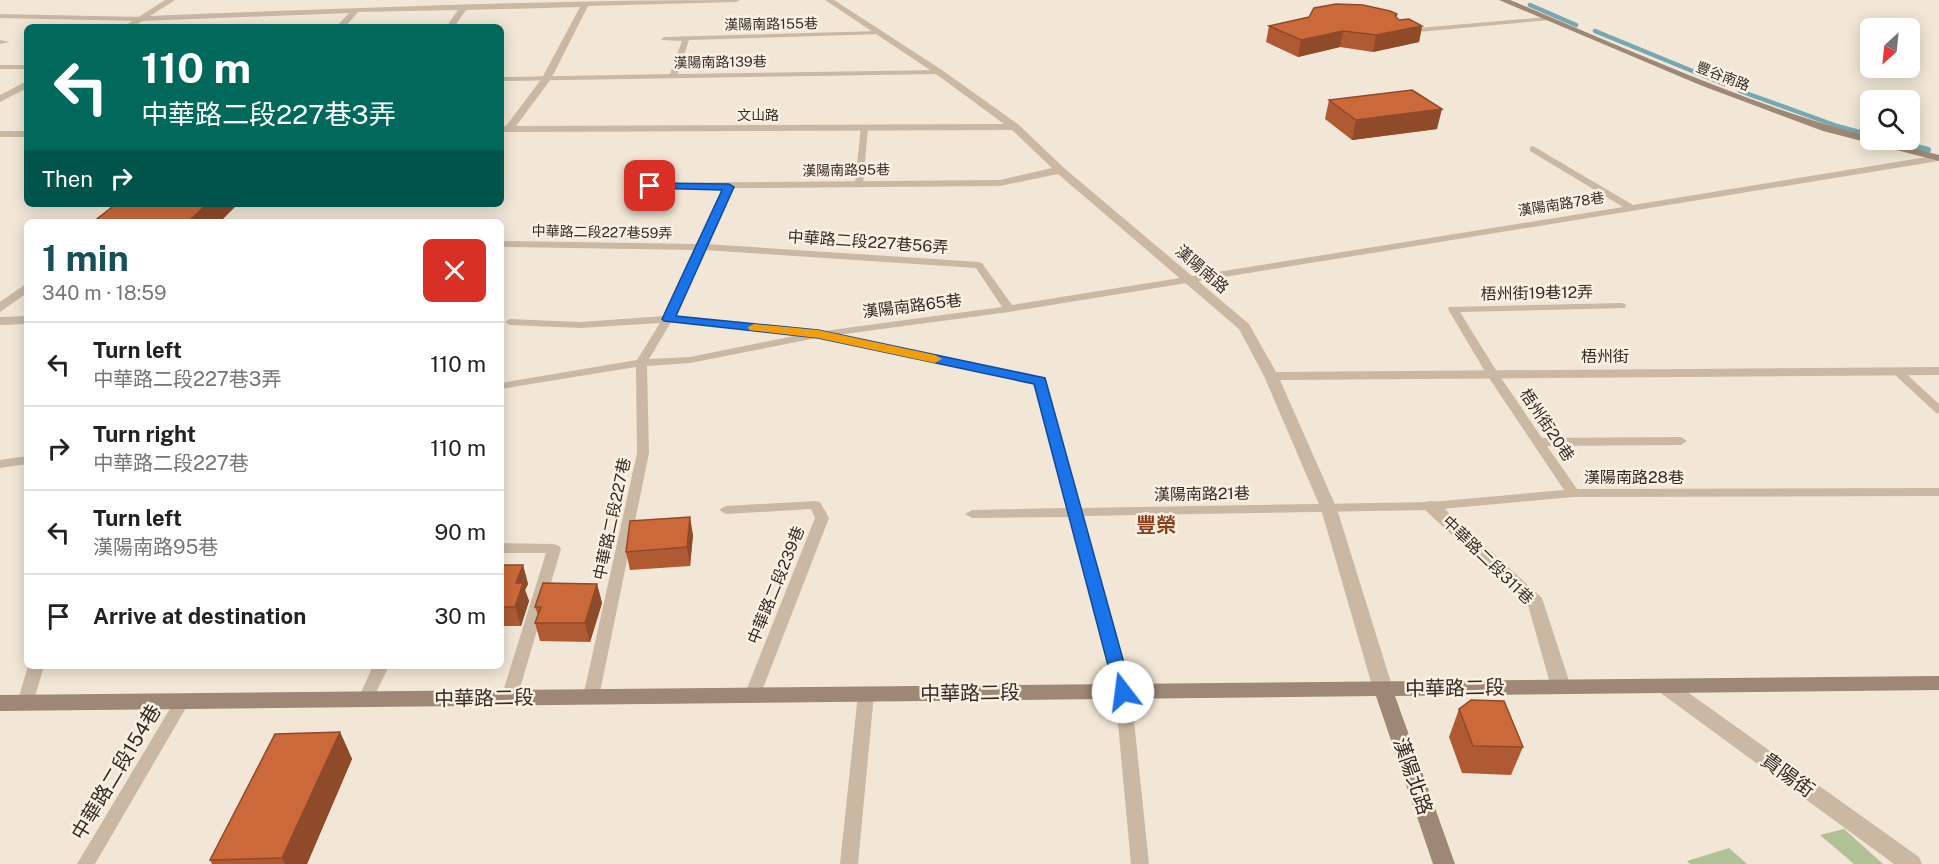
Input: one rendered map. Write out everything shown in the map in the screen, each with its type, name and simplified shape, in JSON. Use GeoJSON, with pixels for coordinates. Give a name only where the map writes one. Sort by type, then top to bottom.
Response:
{"type":"FeatureCollection","features":[{"type":"Feature","properties":{"kind":"street"},"geometry":{"type":"LineString","coordinates":[[133,24],[171,0]]}},
{"type":"Feature","properties":{"kind":"street"},"geometry":{"type":"LineString","coordinates":[[142,19],[463,8],[526,3],[585,5],[736,0]]}},
{"type":"Feature","properties":{"kind":"street","name":"漢陽南路"},"geometry":{"type":"LineString","coordinates":[[829,0],[939,72],[1015,127],[1060,170],[1244,327],[1271,376],[1329,509],[1383,689]]}},
{"type":"Feature","properties":{"kind":"street","name":"豐谷南路"},"geometry":{"type":"LineString","coordinates":[[1503,0],[1703,83],[1827,129],[1939,158]]}},
{"type":"Feature","properties":{"kind":"street"},"geometry":{"type":"LineString","coordinates":[[505,129],[546,79],[585,5]]}},
{"type":"Feature","properties":{"kind":"street"},"geometry":{"type":"LineString","coordinates":[[452,24],[463,8]]}},
{"type":"Feature","properties":{"kind":"street"},"geometry":{"type":"LineString","coordinates":[[343,24],[356,10]]}},
{"type":"Feature","properties":{"kind":"street"},"geometry":{"type":"LineString","coordinates":[[0,99],[24,86]]}},
{"type":"Feature","properties":{"kind":"street","name":"文山路"},"geometry":{"type":"LineString","coordinates":[[505,129],[1015,127]]}},
{"type":"Feature","properties":{"kind":"street"},"geometry":{"type":"LineString","coordinates":[[0,134],[24,134]]}},
{"type":"Feature","properties":{"kind":"street","name":"漢陽南路95巷"},"geometry":{"type":"LineString","coordinates":[[630,186],[729,187],[1000,183],[1060,170]]}},
{"type":"Feature","properties":{"kind":"street"},"geometry":{"type":"LineString","coordinates":[[0,308],[24,289]]}},
{"type":"Feature","properties":{"kind":"street"},"geometry":{"type":"LineString","coordinates":[[0,321],[24,320]]}},
{"type":"Feature","properties":{"kind":"street","name":"梧州街"},"geometry":{"type":"LineString","coordinates":[[1271,376],[1939,371]]}},
{"type":"Feature","properties":{"kind":"street","name":"中華路二段311巷"},"geometry":{"type":"LineString","coordinates":[[1431,506],[1536,603],[1561,687]]}},
{"type":"Feature","properties":{"kind":"street","name":"中華路二段"},"geometry":{"type":"LineString","coordinates":[[0,703],[1939,683]]}},
{"type":"Feature","properties":{"kind":"street","name":"貴陽街"},"geometry":{"type":"LineString","coordinates":[[1665,686],[1911,864]]}},
{"type":"Feature","properties":{"kind":"street","name":"漢陽北路"},"geometry":{"type":"LineString","coordinates":[[1383,689],[1444,864]]}},
{"type":"Feature","properties":{"kind":"lane"},"geometry":{"type":"LineString","coordinates":[[0,16],[142,19]]}},
{"type":"Feature","properties":{"kind":"lane"},"geometry":{"type":"LineString","coordinates":[[1397,32],[1548,19]]}},
{"type":"Feature","properties":{"kind":"lane","name":"漢陽南路155巷"},"geometry":{"type":"LineString","coordinates":[[664,39],[880,33]]}},
{"type":"Feature","properties":{"kind":"lane"},"geometry":{"type":"LineString","coordinates":[[673,77],[686,38]]}},
{"type":"Feature","properties":{"kind":"lane"},"geometry":{"type":"LineString","coordinates":[[0,67],[24,67]]}},
{"type":"Feature","properties":{"kind":"lane","name":"漢陽南路139巷"},"geometry":{"type":"LineString","coordinates":[[504,79],[939,72]]}},
{"type":"Feature","properties":{"kind":"lane"},"geometry":{"type":"LineString","coordinates":[[859,184],[864,128]]}},
{"type":"Feature","properties":{"kind":"lane"},"geometry":{"type":"LineString","coordinates":[[1533,149],[1630,207]]}},
{"type":"Feature","properties":{"kind":"lane","name":"漢陽南路78巷"},"geometry":{"type":"LineString","coordinates":[[1188,279],[1939,158]]}},
{"type":"Feature","properties":{"kind":"lane"},"geometry":{"type":"LineString","coordinates":[[641,363],[668,319],[703,248],[729,187]]}},
{"type":"Feature","properties":{"kind":"lane","name":"中華路二段227巷59弄"},"geometry":{"type":"LineString","coordinates":[[504,244],[703,248]]}},
{"type":"Feature","properties":{"kind":"lane","name":"中華路二段227巷56弄"},"geometry":{"type":"LineString","coordinates":[[703,248],[980,265],[1009,309]]}},
{"type":"Feature","properties":{"kind":"lane","name":"漢陽南路65巷"},"geometry":{"type":"LineString","coordinates":[[504,386],[641,363],[690,360],[818,334],[1009,309],[1188,279]]}},
{"type":"Feature","properties":{"kind":"lane","name":"梧州街19巷12弄"},"geometry":{"type":"LineString","coordinates":[[1453,309],[1621,306]]}},
{"type":"Feature","properties":{"kind":"lane","name":"梧州街20巷"},"geometry":{"type":"LineString","coordinates":[[1453,309],[1573,493]]}},
{"type":"Feature","properties":{"kind":"lane"},"geometry":{"type":"LineString","coordinates":[[510,322],[580,325],[668,319],[818,334],[1040,381],[1123,692],[1140,864]]}},
{"type":"Feature","properties":{"kind":"lane","name":"中華路二段227巷"},"geometry":{"type":"LineString","coordinates":[[591,697],[643,453],[641,363]]}},
{"type":"Feature","properties":{"kind":"lane"},"geometry":{"type":"LineString","coordinates":[[1898,372],[1939,410]]}},
{"type":"Feature","properties":{"kind":"lane"},"geometry":{"type":"LineString","coordinates":[[1538,442],[1681,441]]}},
{"type":"Feature","properties":{"kind":"lane"},"geometry":{"type":"LineString","coordinates":[[0,464],[24,460]]}},
{"type":"Feature","properties":{"kind":"lane","name":"漢陽南路28巷"},"geometry":{"type":"LineString","coordinates":[[1329,509],[1431,506],[1573,493],[1939,492]]}},
{"type":"Feature","properties":{"kind":"lane","name":"中華路二段239巷"},"geometry":{"type":"LineString","coordinates":[[726,510],[815,505],[822,518],[752,696]]}},
{"type":"Feature","properties":{"kind":"lane","name":"漢陽南路21巷"},"geometry":{"type":"LineString","coordinates":[[972,514],[1329,509]]}},
{"type":"Feature","properties":{"kind":"lane"},"geometry":{"type":"LineString","coordinates":[[504,548],[554,549],[509,698]]}},
{"type":"Feature","properties":{"kind":"lane"},"geometry":{"type":"LineString","coordinates":[[25,703],[35,669]]}},
{"type":"Feature","properties":{"kind":"lane"},"geometry":{"type":"LineString","coordinates":[[366,699],[380,669]]}},
{"type":"Feature","properties":{"kind":"lane"},"geometry":{"type":"LineString","coordinates":[[849,864],[866,694]]}},
{"type":"Feature","properties":{"kind":"lane","name":"中華路二段154巷"},"geometry":{"type":"LineString","coordinates":[[86,864],[182,701]]}},
{"type":"Feature","properties":{"kind":"green space"},"geometry":{"type":"Polygon","coordinates":[[[1844,829],[1883,864],[1854,864],[1820,835],[1844,829]]]}},
{"type":"Feature","properties":{"kind":"green space"},"geometry":{"type":"Polygon","coordinates":[[[1729,848],[1747,864],[1690,864],[1687,861],[1729,848]]]}},
{"type":"Feature","properties":{"kind":"building"},"geometry":{"type":"Polygon","coordinates":[[[1336,4],[1363,5],[1390,11],[1397,14],[1395,16],[1399,20],[1409,19],[1422,26],[1376,35],[1343,31],[1301,40],[1269,26],[1309,17],[1314,8],[1336,4]]]}},
{"type":"Feature","properties":{"kind":"building"},"geometry":{"type":"Polygon","coordinates":[[[1412,90],[1442,109],[1356,120],[1329,100],[1412,90]]]}},
{"type":"Feature","properties":{"kind":"building"},"geometry":{"type":"Polygon","coordinates":[[[112,207],[204,207],[191,219],[97,219],[112,207]]]}},
{"type":"Feature","properties":{"kind":"building"},"geometry":{"type":"Polygon","coordinates":[[[690,517],[687,547],[626,552],[630,521],[690,517]]]}},
{"type":"Feature","properties":{"kind":"building"},"geometry":{"type":"Polygon","coordinates":[[[504,565],[523,565],[516,583],[523,583],[515,607],[504,607],[504,565]]]}},
{"type":"Feature","properties":{"kind":"building"},"geometry":{"type":"Polygon","coordinates":[[[543,583],[597,584],[585,623],[535,623],[541,607],[535,607],[543,583]]]}},
{"type":"Feature","properties":{"kind":"building"},"geometry":{"type":"Polygon","coordinates":[[[1471,700],[1504,701],[1523,747],[1473,746],[1459,709],[1471,700]]]}},
{"type":"Feature","properties":{"kind":"building"},"geometry":{"type":"Polygon","coordinates":[[[340,732],[282,858],[210,860],[275,734],[340,732]]]}},
{"type":"Feature","properties":{"kind":"waterway"},"geometry":{"type":"LineString","coordinates":[[1530,5],[1576,25]]}},
{"type":"Feature","properties":{"kind":"waterway"},"geometry":{"type":"LineString","coordinates":[[1595,31],[1724,84]]}},
{"type":"Feature","properties":{"kind":"waterway"},"geometry":{"type":"LineString","coordinates":[[1740,91],[1860,132]]}},
{"type":"Feature","properties":{"kind":"waterway"},"geometry":{"type":"LineString","coordinates":[[1920,148],[1928,150]]}},
{"type":"Feature","properties":{"kind":"slow traffic"},"geometry":{"type":"LineString","coordinates":[[754,327],[818,334],[935,359]]}},
{"type":"Feature","properties":{"kind":"district","name":"豐榮"},"geometry":{"type":"Point","coordinates":[1156,525]}},
{"type":"Feature","properties":{"kind":"route"},"geometry":{"type":"LineString","coordinates":[[650,186],[729,187],[703,248],[668,319],[818,334],[1040,381],[1123,692]]}}]}
